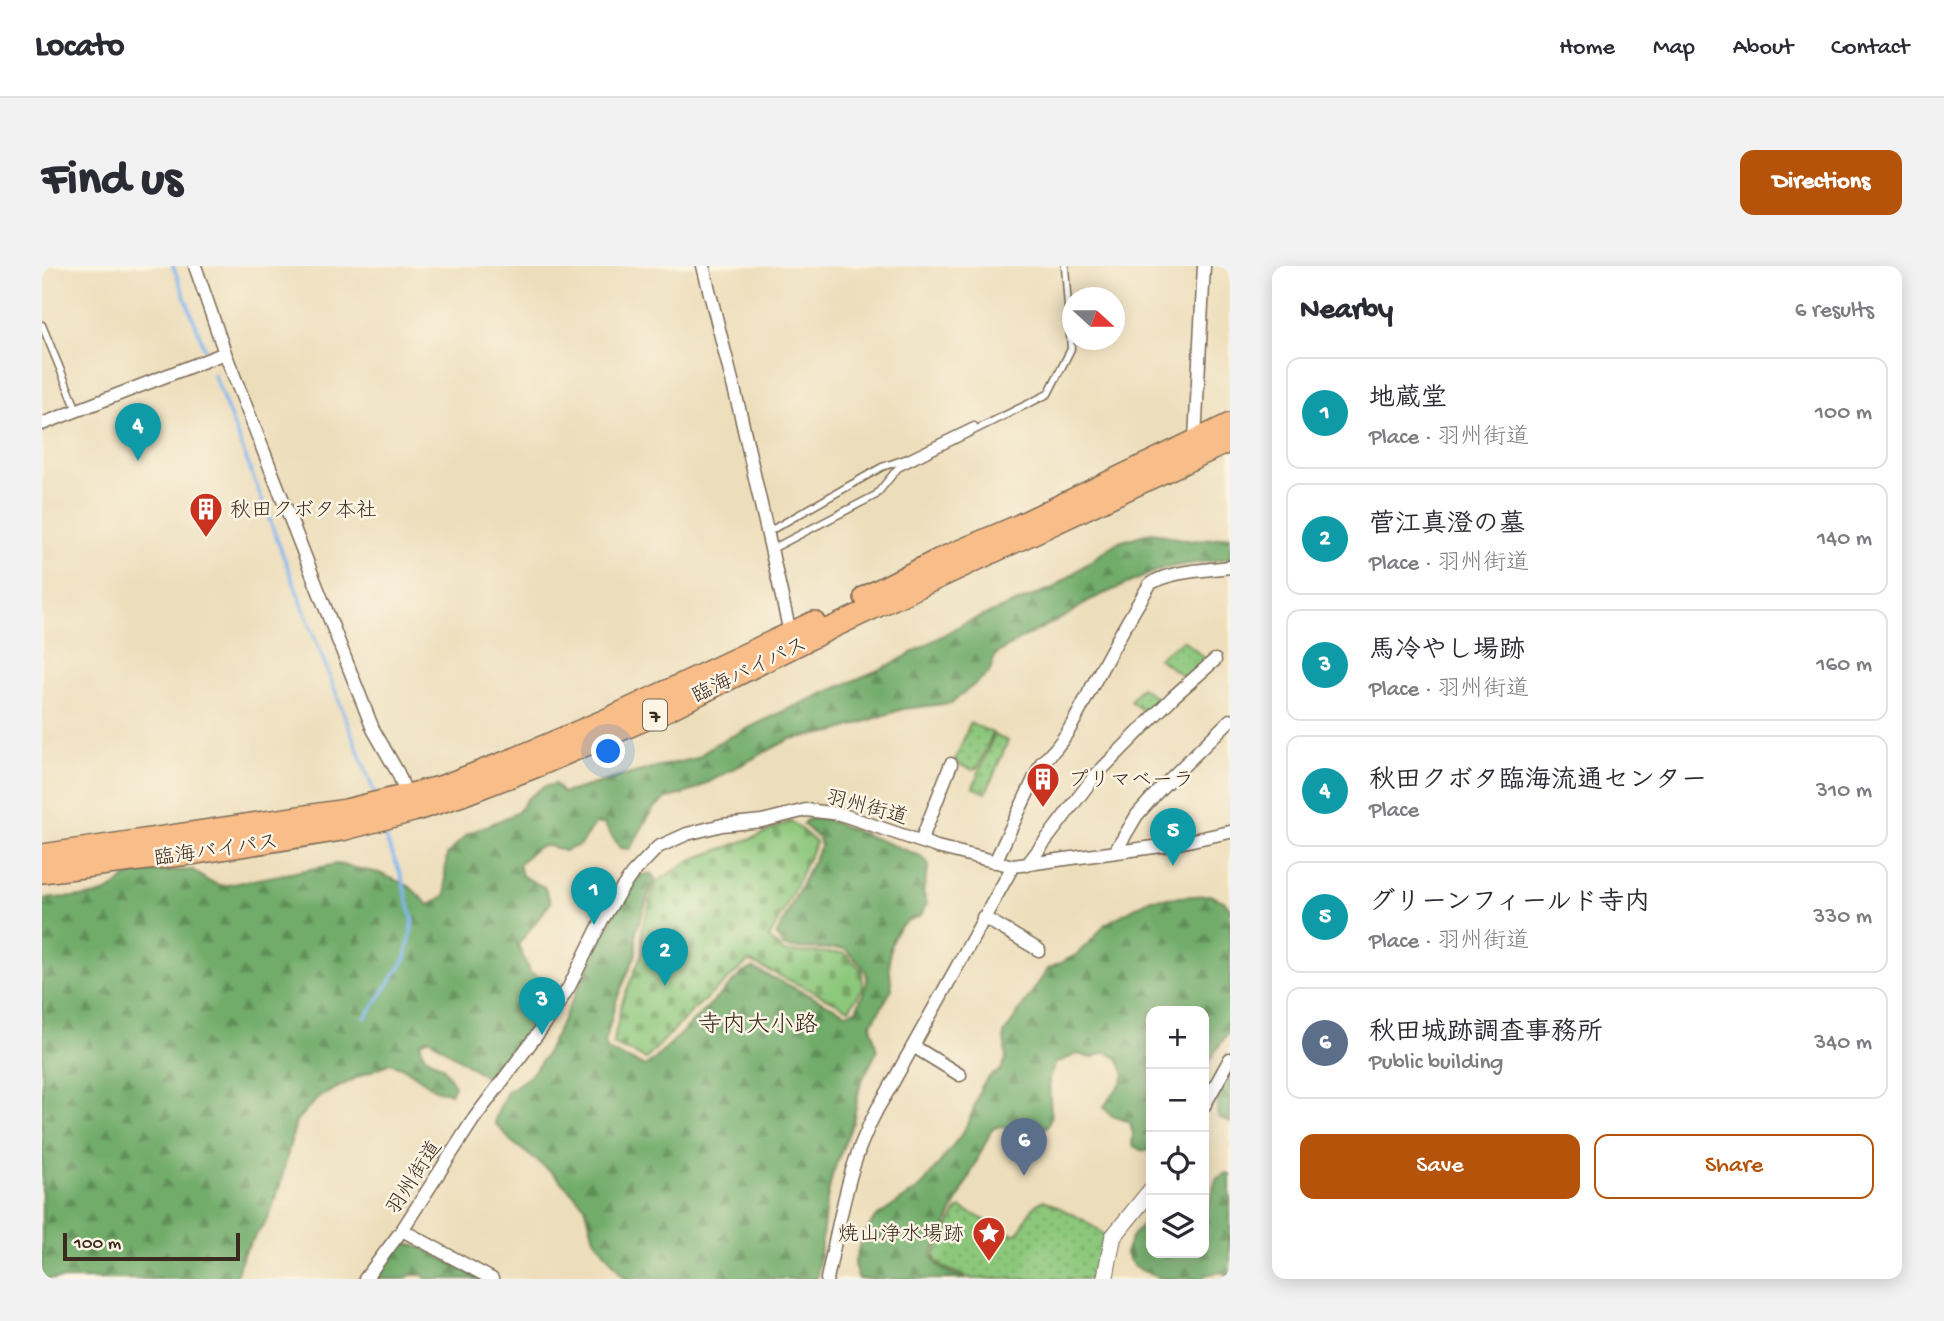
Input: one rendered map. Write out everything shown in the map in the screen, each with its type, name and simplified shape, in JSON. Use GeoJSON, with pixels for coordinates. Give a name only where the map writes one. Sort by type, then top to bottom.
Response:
{"type":"FeatureCollection","features":[{"type":"Feature","properties":{"kind":"highway","name":"臨海バイパス"},"geometry":{"type":"LineString","coordinates":[[42,855],[462,795],[644,720],[939,560],[1013,528],[1230,424]]}},
{"type":"Feature","properties":{"kind":"highway","name":"臨海バイパス"},"geometry":{"type":"LineString","coordinates":[[792,640],[831,628],[1230,441]]}},
{"type":"Feature","properties":{"kind":"highway","name":"臨海バイパス"},"geometry":{"type":"LineString","coordinates":[[42,872],[183,855],[331,832],[410,803]]}},
{"type":"Feature","properties":{"kind":"street"},"geometry":{"type":"LineString","coordinates":[[195,266],[225,353],[373,729],[398,773],[410,803]]}},
{"type":"Feature","properties":{"kind":"street"},"geometry":{"type":"LineString","coordinates":[[704,266],[792,640]]}},
{"type":"Feature","properties":{"kind":"street"},"geometry":{"type":"LineString","coordinates":[[1195,439],[1204,266]]}},
{"type":"Feature","properties":{"kind":"street"},"geometry":{"type":"LineString","coordinates":[[42,424],[225,353]]}},
{"type":"Feature","properties":{"kind":"street"},"geometry":{"type":"LineString","coordinates":[[996,862],[1042,762],[1052,753],[1073,721],[1150,584],[1174,575],[1230,567]]}},
{"type":"Feature","properties":{"kind":"street"},"geometry":{"type":"LineString","coordinates":[[1027,864],[1094,777],[1174,696],[1215,660]]}},
{"type":"Feature","properties":{"kind":"street"},"geometry":{"type":"LineString","coordinates":[[1115,852],[1137,815],[1230,720]]}},
{"type":"Feature","properties":{"kind":"street"},"geometry":{"type":"LineString","coordinates":[[921,841],[951,765]]}},
{"type":"Feature","properties":{"kind":"street","name":"羽州街道"},"geometry":{"type":"LineString","coordinates":[[365,1279],[401,1230],[473,1120],[545,1024],[569,987],[602,920],[620,891],[658,847],[687,834],[722,825],[762,821],[806,810],[840,814],[921,841],[1013,866],[1170,845],[1230,832]]}},
{"type":"Feature","properties":{"kind":"street"},"geometry":{"type":"LineString","coordinates":[[827,1279],[846,1190],[873,1114],[1013,866]]}},
{"type":"Feature","properties":{"kind":"street"},"geometry":{"type":"LineString","coordinates":[[983,917],[1040,950]]}},
{"type":"Feature","properties":{"kind":"street"},"geometry":{"type":"LineString","coordinates":[[913,1046],[960,1075]]}},
{"type":"Feature","properties":{"kind":"street"},"geometry":{"type":"LineString","coordinates":[[1209,1097],[1230,1059]]}},
{"type":"Feature","properties":{"kind":"street"},"geometry":{"type":"LineString","coordinates":[[1105,1279],[1114,1237],[1147,1195]]}},
{"type":"Feature","properties":{"kind":"street"},"geometry":{"type":"LineString","coordinates":[[401,1230],[492,1279]]}},
{"type":"Feature","properties":{"kind":"lane"},"geometry":{"type":"LineString","coordinates":[[768,532],[882,467],[908,458],[1047,391],[1068,347],[1063,266]]}},
{"type":"Feature","properties":{"kind":"lane"},"geometry":{"type":"LineString","coordinates":[[772,550],[876,495],[898,468],[1048,394],[1071,349],[1063,266]]}},
{"type":"Feature","properties":{"kind":"lane"},"geometry":{"type":"LineString","coordinates":[[42,325],[77,410]]}},
{"type":"Feature","properties":{"kind":"green space"},"geometry":{"type":"Polygon","coordinates":[[[1152,532],[1191,541],[1230,536],[1230,558],[1163,568],[1090,600],[995,655],[989,673],[951,703],[903,709],[834,732],[790,739],[692,791],[666,799],[653,809],[630,849],[620,848],[604,824],[595,824],[580,845],[564,851],[549,846],[535,849],[519,864],[522,876],[544,887],[551,902],[518,945],[530,973],[554,983],[558,990],[494,1076],[486,1077],[428,1038],[420,1043],[424,1055],[443,1067],[455,1086],[450,1093],[438,1091],[406,1069],[390,1063],[319,1097],[296,1121],[280,1185],[268,1218],[244,1252],[235,1279],[42,1279],[42,900],[98,895],[133,874],[147,872],[193,870],[206,880],[222,886],[337,864],[379,873],[409,886],[429,905],[446,895],[447,855],[467,834],[517,813],[527,799],[543,787],[555,784],[563,793],[697,758],[713,745],[892,664],[963,624],[1053,588],[1116,543],[1152,532]]]}},
{"type":"Feature","properties":{"kind":"green space"},"geometry":{"type":"Polygon","coordinates":[[[1183,640],[1208,661],[1192,677],[1185,678],[1158,658],[1183,640]]]}},
{"type":"Feature","properties":{"kind":"green space"},"geometry":{"type":"Polygon","coordinates":[[[1141,687],[1164,703],[1151,717],[1130,701],[1141,687]]]}},
{"type":"Feature","properties":{"kind":"green space"},"geometry":{"type":"Polygon","coordinates":[[[970,723],[993,733],[978,767],[973,770],[954,763],[970,723]]]}},
{"type":"Feature","properties":{"kind":"green space"},"geometry":{"type":"Polygon","coordinates":[[[994,735],[1008,741],[986,793],[973,787],[994,735]]]}},
{"type":"Feature","properties":{"kind":"green space"},"geometry":{"type":"Polygon","coordinates":[[[822,818],[921,856],[929,864],[923,892],[927,903],[921,915],[899,928],[891,944],[889,962],[892,989],[871,1025],[877,1051],[860,1084],[853,1122],[832,1175],[817,1279],[625,1279],[594,1238],[585,1206],[555,1175],[511,1141],[495,1123],[496,1116],[507,1092],[530,1076],[545,1056],[626,890],[640,876],[650,873],[655,878],[636,931],[636,954],[616,1001],[605,1043],[607,1050],[644,1066],[655,1059],[742,973],[753,968],[846,1013],[856,1010],[867,976],[861,965],[845,949],[788,948],[783,946],[776,936],[821,845],[818,838],[803,824],[806,820],[822,818]]]}},
{"type":"Feature","properties":{"kind":"green space"},"geometry":{"type":"Polygon","coordinates":[[[791,821],[816,842],[769,938],[784,952],[844,953],[862,970],[863,988],[849,1009],[749,961],[692,1011],[646,1059],[613,1044],[622,1002],[643,951],[642,929],[656,882],[691,860],[791,821]]]}},
{"type":"Feature","properties":{"kind":"green space"},"geometry":{"type":"Polygon","coordinates":[[[1209,895],[1224,901],[1230,908],[1230,1030],[1209,1061],[1209,1006],[1146,1006],[1146,1150],[1132,1145],[1130,1122],[1112,1116],[1104,1108],[1125,1074],[1118,1058],[1106,1052],[1091,1058],[1078,1054],[1055,1063],[1049,1079],[1051,1118],[1047,1127],[1027,1135],[1000,1126],[992,1129],[932,1254],[940,1267],[966,1279],[859,1279],[854,1265],[861,1239],[875,1218],[921,1187],[964,1131],[981,1087],[990,1076],[1000,1071],[1006,1059],[1004,1034],[1048,969],[1076,955],[1105,924],[1151,899],[1209,895]]]}},
{"type":"Feature","properties":{"kind":"green space"},"geometry":{"type":"Polygon","coordinates":[[[1230,1073],[1230,1122],[1218,1117],[1217,1105],[1230,1073]]]}},
{"type":"Feature","properties":{"kind":"green space"},"geometry":{"type":"Polygon","coordinates":[[[1226,1173],[1230,1174],[1230,1276],[1220,1272],[1205,1275],[1202,1279],[1160,1278],[1134,1267],[1125,1253],[1132,1236],[1146,1221],[1146,1258],[1209,1258],[1209,1204],[1216,1179],[1226,1173]]]}},
{"type":"Feature","properties":{"kind":"green space"},"geometry":{"type":"Polygon","coordinates":[[[1044,1200],[1084,1220],[1107,1237],[1098,1279],[972,1279],[942,1267],[935,1259],[957,1210],[961,1208],[1012,1234],[1019,1233],[1032,1210],[1044,1200]]]}},
{"type":"Feature","properties":{"kind":"green space"},"geometry":{"type":"Polygon","coordinates":[[[403,1242],[424,1249],[481,1279],[426,1279],[423,1275],[411,1275],[404,1279],[372,1279],[393,1249],[403,1242]]]}},
{"type":"Feature","properties":{"kind":"waterway"},"geometry":{"type":"LineString","coordinates":[[173,266],[205,349]]}},
{"type":"Feature","properties":{"kind":"waterway"},"geometry":{"type":"LineString","coordinates":[[214,375],[374,792]]}},
{"type":"Feature","properties":{"kind":"waterway"},"geometry":{"type":"LineString","coordinates":[[365,1018],[406,958],[413,921],[401,875],[384,834]]}},
{"type":"Feature","properties":{"kind":"place","name":"秋田クボタ臨海流通センター"},"geometry":{"type":"Point","coordinates":[138,461]}},
{"type":"Feature","properties":{"kind":"place","name":"秋田クボタ本社"},"geometry":{"type":"Point","coordinates":[206,539]}},
{"type":"Feature","properties":{"kind":"place","name":"プリマベーラ"},"geometry":{"type":"Point","coordinates":[1043,809]}},
{"type":"Feature","properties":{"kind":"place","name":"グリーンフィールド寺内"},"geometry":{"type":"Point","coordinates":[1173,866]}},
{"type":"Feature","properties":{"kind":"place","name":"地蔵堂"},"geometry":{"type":"Point","coordinates":[594,925]}},
{"type":"Feature","properties":{"kind":"place","name":"菅江真澄の墓"},"geometry":{"type":"Point","coordinates":[665,986]}},
{"type":"Feature","properties":{"kind":"place","name":"馬冷やし場跡"},"geometry":{"type":"Point","coordinates":[542,1035]}},
{"type":"Feature","properties":{"kind":"place","name":"秋田城跡調査事務所"},"geometry":{"type":"Point","coordinates":[1024,1176]}},
{"type":"Feature","properties":{"kind":"place","name":"焼山浄水場跡"},"geometry":{"type":"Point","coordinates":[989,1263]}},
{"type":"Feature","properties":{"kind":"district","name":"寺内大小路"},"geometry":{"type":"Point","coordinates":[758,1023]}}]}
